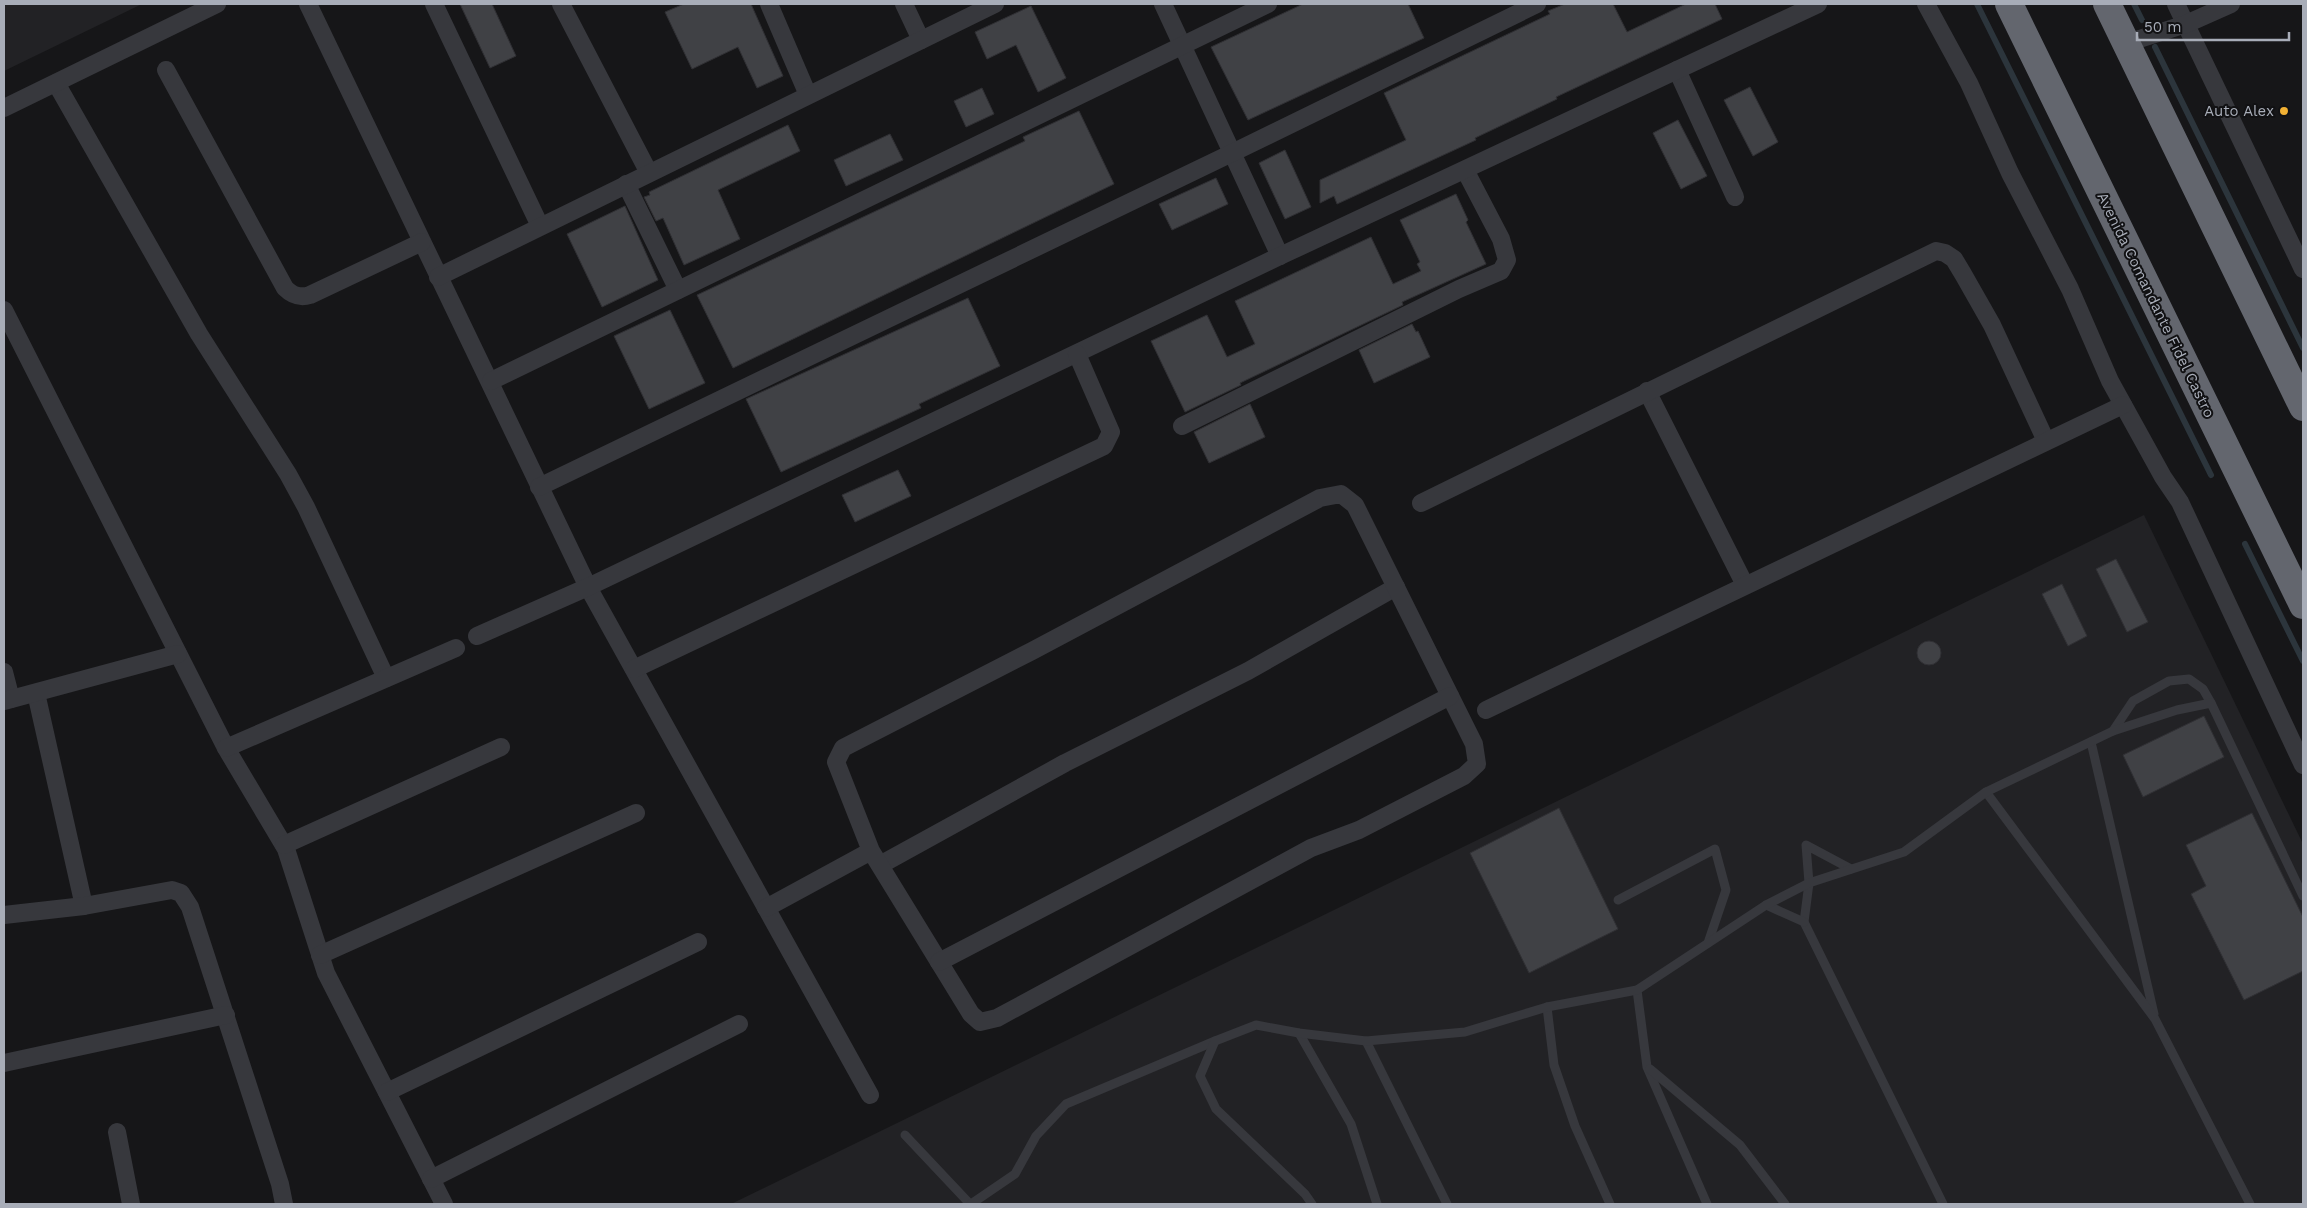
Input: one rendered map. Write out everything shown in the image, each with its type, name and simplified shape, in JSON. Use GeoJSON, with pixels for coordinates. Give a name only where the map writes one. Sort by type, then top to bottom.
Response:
{"type":"FeatureCollection","features":[{"type":"Feature","properties":{"kind":"highway","name":"Avenida Comandante Fidel Castro"},"geometry":{"type":"LineString","coordinates":[[2009,4],[2303,606]]}},
{"type":"Feature","properties":{"kind":"highway"},"geometry":{"type":"LineString","coordinates":[[2107,4],[2303,407]]}},
{"type":"Feature","properties":{"kind":"street"},"geometry":{"type":"LineString","coordinates":[[4,108],[217,4]]}},
{"type":"Feature","properties":{"kind":"street"},"geometry":{"type":"LineString","coordinates":[[308,4],[438,277],[491,381],[588,587],[870,1095]]}},
{"type":"Feature","properties":{"kind":"street"},"geometry":{"type":"LineString","coordinates":[[434,4],[540,226]]}},
{"type":"Feature","properties":{"kind":"street"},"geometry":{"type":"LineString","coordinates":[[561,4],[649,173]]}},
{"type":"Feature","properties":{"kind":"street"},"geometry":{"type":"LineString","coordinates":[[769,4],[808,95]]}},
{"type":"Feature","properties":{"kind":"street"},"geometry":{"type":"LineString","coordinates":[[904,4],[921,40]]}},
{"type":"Feature","properties":{"kind":"street"},"geometry":{"type":"LineString","coordinates":[[438,277],[995,4]]}},
{"type":"Feature","properties":{"kind":"street"},"geometry":{"type":"LineString","coordinates":[[1163,4],[1280,256]]}},
{"type":"Feature","properties":{"kind":"street"},"geometry":{"type":"LineString","coordinates":[[491,381],[1268,4]]}},
{"type":"Feature","properties":{"kind":"street"},"geometry":{"type":"LineString","coordinates":[[539,486],[1232,153],[1537,4]]}},
{"type":"Feature","properties":{"kind":"street"},"geometry":{"type":"LineString","coordinates":[[477,636],[588,587],[1280,256],[1818,4]]}},
{"type":"Feature","properties":{"kind":"street"},"geometry":{"type":"LineString","coordinates":[[1926,4],[1970,83],[2010,173],[2070,289],[2110,381],[2163,477],[2180,502],[2303,766]]}},
{"type":"Feature","properties":{"kind":"street"},"geometry":{"type":"LineString","coordinates":[[2176,4],[2303,269]]}},
{"type":"Feature","properties":{"kind":"street"},"geometry":{"type":"LineString","coordinates":[[2126,43],[2186,24],[2231,4]]}},
{"type":"Feature","properties":{"kind":"street"},"geometry":{"type":"LineString","coordinates":[[166,70],[285,288],[289,292],[296,296],[310,295],[422,242]]}},
{"type":"Feature","properties":{"kind":"street"},"geometry":{"type":"LineString","coordinates":[[1676,70],[1735,197]]}},
{"type":"Feature","properties":{"kind":"street"},"geometry":{"type":"LineString","coordinates":[[56,83],[199,334],[288,474],[306,507],[386,678]]}},
{"type":"Feature","properties":{"kind":"street"},"geometry":{"type":"LineString","coordinates":[[1182,426],[1459,289],[1501,271],[1507,260],[1501,239],[1465,170]]}},
{"type":"Feature","properties":{"kind":"street"},"geometry":{"type":"LineString","coordinates":[[626,184],[678,290]]}},
{"type":"Feature","properties":{"kind":"street"},"geometry":{"type":"LineString","coordinates":[[1421,503],[1936,251],[1945,253],[1954,259],[1963,274],[1992,325],[2046,441]]}},
{"type":"Feature","properties":{"kind":"street"},"geometry":{"type":"LineString","coordinates":[[5,316],[226,748],[284,845],[326,973],[444,1204]]}},
{"type":"Feature","properties":{"kind":"street"},"geometry":{"type":"LineString","coordinates":[[634,669],[1104,446],[1111,432],[1077,354]]}},
{"type":"Feature","properties":{"kind":"street"},"geometry":{"type":"LineString","coordinates":[[1647,391],[1745,585]]}},
{"type":"Feature","properties":{"kind":"street"},"geometry":{"type":"LineString","coordinates":[[1486,710],[2124,405]]}},
{"type":"Feature","properties":{"kind":"street"},"geometry":{"type":"LineString","coordinates":[[1341,494],[1355,505],[1450,696],[1474,744],[1477,764],[1464,776],[1360,830],[1311,848],[997,1018],[980,1022],[970,1014],[876,858],[836,762],[843,748],[1085,623],[1320,498],[1341,494]]}},
{"type":"Feature","properties":{"kind":"street"},"geometry":{"type":"LineString","coordinates":[[766,908],[876,858],[1248,671],[1396,587]]}},
{"type":"Feature","properties":{"kind":"street"},"geometry":{"type":"LineString","coordinates":[[226,748],[456,648]]}},
{"type":"Feature","properties":{"kind":"street"},"geometry":{"type":"LineString","coordinates":[[4,672],[8,700],[178,654]]}},
{"type":"Feature","properties":{"kind":"street"},"geometry":{"type":"LineString","coordinates":[[36,692],[84,906]]}},
{"type":"Feature","properties":{"kind":"street"},"geometry":{"type":"LineString","coordinates":[[939,962],[1450,696]]}},
{"type":"Feature","properties":{"kind":"street"},"geometry":{"type":"LineString","coordinates":[[284,845],[502,747]]}},
{"type":"Feature","properties":{"kind":"street"},"geometry":{"type":"LineString","coordinates":[[320,955],[636,812]]}},
{"type":"Feature","properties":{"kind":"street"},"geometry":{"type":"LineString","coordinates":[[4,914],[84,906],[172,890],[181,893],[190,907],[226,1015],[280,1184],[284,1204]]}},
{"type":"Feature","properties":{"kind":"street"},"geometry":{"type":"LineString","coordinates":[[387,1092],[698,942]]}},
{"type":"Feature","properties":{"kind":"street"},"geometry":{"type":"LineString","coordinates":[[4,1063],[226,1015]]}},
{"type":"Feature","properties":{"kind":"street"},"geometry":{"type":"LineString","coordinates":[[431,1179],[739,1024]]}},
{"type":"Feature","properties":{"kind":"street"},"geometry":{"type":"LineString","coordinates":[[117,1132],[131,1204]]}},
{"type":"Feature","properties":{"kind":"lane"},"geometry":{"type":"LineString","coordinates":[[2113,731],[2133,700],[2169,681],[2189,679],[2203,688],[2303,896]]}},
{"type":"Feature","properties":{"kind":"lane"},"geometry":{"type":"LineString","coordinates":[[905,1135],[970,1204],[1015,1174],[1036,1136],[1066,1104],[1256,1025],[1299,1033],[1366,1041],[1466,1032],[1547,1007],[1636,990],[1766,905],[1809,883],[1904,852],[1986,792],[2113,731],[2177,710],[2211,703]]}},
{"type":"Feature","properties":{"kind":"lane"},"geometry":{"type":"LineString","coordinates":[[2091,742],[2155,1020]]}},
{"type":"Feature","properties":{"kind":"lane"},"geometry":{"type":"LineString","coordinates":[[1986,792],[2155,1020],[2250,1204]]}},
{"type":"Feature","properties":{"kind":"lane"},"geometry":{"type":"LineString","coordinates":[[1851,869],[1806,845],[1809,883],[1804,922],[1942,1204]]}},
{"type":"Feature","properties":{"kind":"lane"},"geometry":{"type":"LineString","coordinates":[[1618,900],[1715,849],[1726,890],[1708,943]]}},
{"type":"Feature","properties":{"kind":"lane"},"geometry":{"type":"LineString","coordinates":[[1766,905],[1804,922]]}},
{"type":"Feature","properties":{"kind":"lane"},"geometry":{"type":"LineString","coordinates":[[1636,990],[1647,1067],[1707,1204]]}},
{"type":"Feature","properties":{"kind":"lane"},"geometry":{"type":"LineString","coordinates":[[1547,1007],[1554,1065],[1575,1126],[1610,1204]]}},
{"type":"Feature","properties":{"kind":"lane"},"geometry":{"type":"LineString","coordinates":[[1299,1033],[1351,1124],[1377,1204]]}},
{"type":"Feature","properties":{"kind":"lane"},"geometry":{"type":"LineString","coordinates":[[1215,1041],[1200,1076],[1216,1108],[1305,1194],[1312,1204]]}},
{"type":"Feature","properties":{"kind":"lane"},"geometry":{"type":"LineString","coordinates":[[1366,1041],[1447,1204]]}},
{"type":"Feature","properties":{"kind":"lane"},"geometry":{"type":"LineString","coordinates":[[1647,1067],[1740,1145],[1785,1204]]}},
{"type":"Feature","properties":{"kind":"shaded area"},"geometry":{"type":"Polygon","coordinates":[[[4,4],[142,4],[4,71],[4,4]]]}},
{"type":"Feature","properties":{"kind":"shaded area"},"geometry":{"type":"Polygon","coordinates":[[[2144,515],[2303,844],[2303,1204],[731,1204],[2144,515]]]}},
{"type":"Feature","properties":{"kind":"building"},"geometry":{"type":"Polygon","coordinates":[[[460,4],[492,4],[516,56],[490,68],[460,4]]]}},
{"type":"Feature","properties":{"kind":"building"},"geometry":{"type":"Polygon","coordinates":[[[684,4],[751,4],[783,76],[757,88],[738,47],[692,69],[665,12],[684,4]]]}},
{"type":"Feature","properties":{"kind":"building"},"geometry":{"type":"Polygon","coordinates":[[[1303,4],[1408,4],[1424,38],[1248,120],[1211,47],[1303,4]]]}},
{"type":"Feature","properties":{"kind":"building"},"geometry":{"type":"Polygon","coordinates":[[[1565,4],[1613,4],[1627,32],[1686,4],[1715,4],[1722,19],[1556,97],[1557,99],[1475,138],[1476,140],[1337,204],[1334,196],[1320,203],[1320,180],[1406,140],[1384,93],[1550,14],[1548,11],[1565,4]]]}},
{"type":"Feature","properties":{"kind":"building"},"geometry":{"type":"Polygon","coordinates":[[[1031,6],[1066,78],[1038,92],[1016,45],[987,59],[975,32],[1031,6]]]}},
{"type":"Feature","properties":{"kind":"building"},"geometry":{"type":"Polygon","coordinates":[[[1750,87],[1778,142],[1753,156],[1724,100],[1750,87]]]}},
{"type":"Feature","properties":{"kind":"building"},"geometry":{"type":"Polygon","coordinates":[[[982,88],[994,114],[966,127],[954,101],[982,88]]]}},
{"type":"Feature","properties":{"kind":"building"},"geometry":{"type":"Polygon","coordinates":[[[1079,111],[1114,184],[733,368],[697,295],[1025,141],[1023,137],[1079,111]]]}},
{"type":"Feature","properties":{"kind":"building"},"geometry":{"type":"Polygon","coordinates":[[[1678,120],[1707,176],[1681,189],[1653,133],[1678,120]]]}},
{"type":"Feature","properties":{"kind":"building"},"geometry":{"type":"Polygon","coordinates":[[[788,125],[800,151],[718,190],[740,239],[684,265],[663,218],[656,221],[644,197],[650,195],[649,192],[788,125]]]}},
{"type":"Feature","properties":{"kind":"building"},"geometry":{"type":"Polygon","coordinates":[[[890,134],[903,160],[846,186],[834,160],[890,134]]]}},
{"type":"Feature","properties":{"kind":"building"},"geometry":{"type":"Polygon","coordinates":[[[1285,150],[1311,207],[1285,219],[1259,163],[1285,150]]]}},
{"type":"Feature","properties":{"kind":"building"},"geometry":{"type":"Polygon","coordinates":[[[1216,178],[1228,204],[1172,230],[1159,204],[1216,178]]]}},
{"type":"Feature","properties":{"kind":"building"},"geometry":{"type":"Polygon","coordinates":[[[1456,194],[1468,220],[1466,222],[1486,264],[1402,302],[1403,305],[1240,383],[1241,385],[1185,412],[1151,341],[1207,315],[1227,357],[1255,344],[1235,301],[1371,237],[1393,284],[1421,271],[1417,264],[1420,262],[1400,220],[1456,194]]]}},
{"type":"Feature","properties":{"kind":"building"},"geometry":{"type":"Polygon","coordinates":[[[625,206],[658,280],[602,307],[567,234],[625,206]]]}},
{"type":"Feature","properties":{"kind":"building"},"geometry":{"type":"Polygon","coordinates":[[[968,298],[1000,366],[919,404],[921,408],[781,472],[746,399],[968,298]]]}},
{"type":"Feature","properties":{"kind":"building"},"geometry":{"type":"Polygon","coordinates":[[[670,310],[705,383],[649,409],[614,336],[670,310]]]}},
{"type":"Feature","properties":{"kind":"building"},"geometry":{"type":"Polygon","coordinates":[[[1412,324],[1416,332],[1418,331],[1430,357],[1374,383],[1359,350],[1412,324]]]}},
{"type":"Feature","properties":{"kind":"building"},"geometry":{"type":"Polygon","coordinates":[[[1250,404],[1265,437],[1209,463],[1194,432],[1250,404]]]}},
{"type":"Feature","properties":{"kind":"building"},"geometry":{"type":"Polygon","coordinates":[[[898,470],[911,496],[855,522],[842,495],[898,470]]]}},
{"type":"Feature","properties":{"kind":"building"},"geometry":{"type":"Polygon","coordinates":[[[2116,559],[2148,622],[2127,632],[2096,569],[2116,559]]]}},
{"type":"Feature","properties":{"kind":"building"},"geometry":{"type":"Polygon","coordinates":[[[2062,584],[2087,636],[2068,646],[2042,594],[2062,584]]]}},
{"type":"Feature","properties":{"kind":"building"},"geometry":{"type":"Polygon","coordinates":[[[1929,641],[1938,644],[1941,653],[1938,662],[1929,665],[1920,662],[1917,653],[1920,644],[1929,641]]]}},
{"type":"Feature","properties":{"kind":"building"},"geometry":{"type":"Polygon","coordinates":[[[2204,716],[2224,757],[2143,797],[2123,755],[2204,716]]]}},
{"type":"Feature","properties":{"kind":"building"},"geometry":{"type":"Polygon","coordinates":[[[1559,808],[1618,929],[1529,973],[1470,853],[1559,808]]]}},
{"type":"Feature","properties":{"kind":"building"},"geometry":{"type":"Polygon","coordinates":[[[2252,813],[2303,917],[2303,971],[2244,1000],[2191,894],[2206,886],[2186,845],[2252,813]]]}},
{"type":"Feature","properties":{"kind":"waterway"},"geometry":{"type":"LineString","coordinates":[[1977,4],[2211,475]]}},
{"type":"Feature","properties":{"kind":"waterway"},"geometry":{"type":"LineString","coordinates":[[2134,4],[2142,20]]}},
{"type":"Feature","properties":{"kind":"waterway"},"geometry":{"type":"LineString","coordinates":[[2155,47],[2303,348]]}},
{"type":"Feature","properties":{"kind":"waterway"},"geometry":{"type":"LineString","coordinates":[[2245,544],[2303,661]]}},
{"type":"Feature","properties":{"kind":"place","name":"Auto Alex"},"geometry":{"type":"Point","coordinates":[2284,111]}}]}
